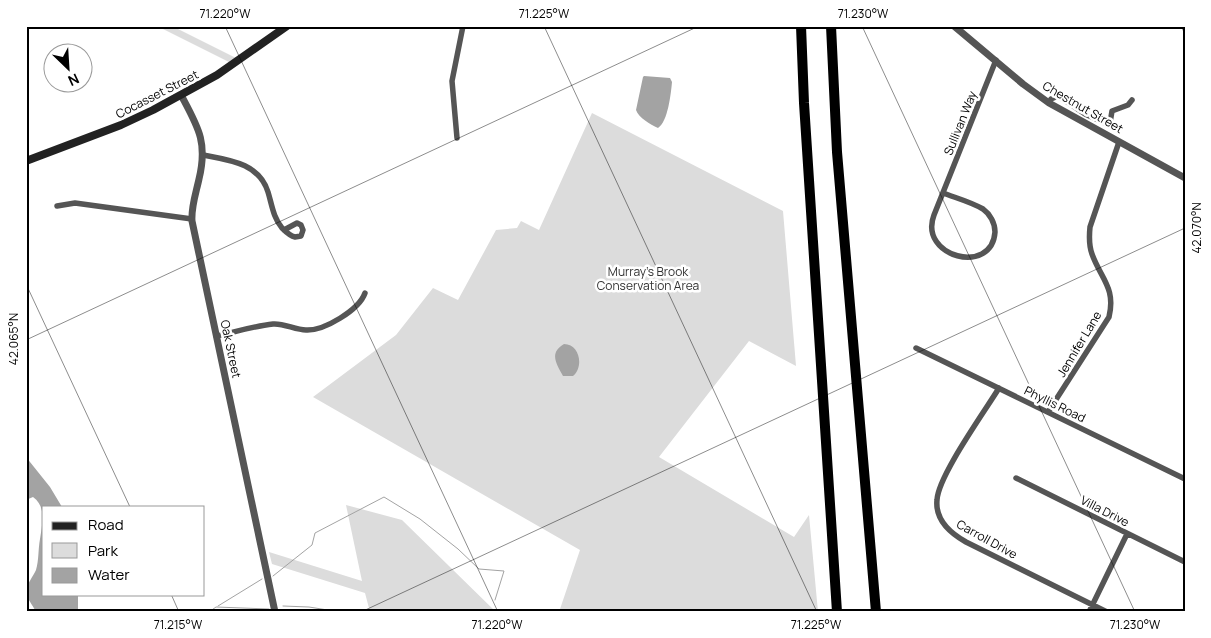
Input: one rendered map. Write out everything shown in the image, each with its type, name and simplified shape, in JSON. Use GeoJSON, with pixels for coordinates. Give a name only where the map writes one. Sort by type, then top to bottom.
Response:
{"type":"FeatureCollection","features":[{"type":"Feature","properties":{"kind":"highway"},"geometry":{"type":"LineString","coordinates":[[801,26],[804,112],[836,612]]}},
{"type":"Feature","properties":{"kind":"highway"},"geometry":{"type":"LineString","coordinates":[[831,26],[838,160],[876,612]]}},
{"type":"Feature","properties":{"kind":"main road","name":"Cocasset Street"},"geometry":{"type":"LineString","coordinates":[[26,161],[121,125],[181,95],[217,76],[287,26]]}},
{"type":"Feature","properties":{"kind":"street"},"geometry":{"type":"LineString","coordinates":[[456,138],[452,81],[463,26]]}},
{"type":"Feature","properties":{"kind":"street","name":"Chestnut Street"},"geometry":{"type":"LineString","coordinates":[[954,26],[1023,84],[1049,103],[1185,178]]}},
{"type":"Feature","properties":{"kind":"street","name":"Sullivan Way"},"geometry":{"type":"LineString","coordinates":[[943,193],[978,207],[990,216],[994,224],[994,239],[982,254],[968,258],[944,249],[934,239],[931,225],[943,193],[996,60]]}},
{"type":"Feature","properties":{"kind":"street","name":"Oak Street"},"geometry":{"type":"LineString","coordinates":[[181,95],[198,129],[204,155],[192,219],[275,612]]}},
{"type":"Feature","properties":{"kind":"street"},"geometry":{"type":"LineString","coordinates":[[1049,103],[1058,96],[1085,114],[1107,124],[1110,123],[1112,111],[1128,105],[1132,100]]}},
{"type":"Feature","properties":{"kind":"street","name":"Jennifer Lane"},"geometry":{"type":"LineString","coordinates":[[1048,412],[1109,317],[1111,307],[1110,291],[1091,253],[1089,240],[1090,227],[1119,142]]}},
{"type":"Feature","properties":{"kind":"street"},"geometry":{"type":"LineString","coordinates":[[204,155],[241,163],[256,173],[266,188],[275,218],[284,230]]}},
{"type":"Feature","properties":{"kind":"street"},"geometry":{"type":"LineString","coordinates":[[57,206],[75,203],[192,219]]}},
{"type":"Feature","properties":{"kind":"street"},"geometry":{"type":"LineString","coordinates":[[216,336],[275,324],[304,330],[321,328],[334,322],[360,303],[365,293]]}},
{"type":"Feature","properties":{"kind":"street","name":"Phyllis Road"},"geometry":{"type":"LineString","coordinates":[[916,348],[1185,479]]}},
{"type":"Feature","properties":{"kind":"street","name":"Carroll Drive"},"geometry":{"type":"LineString","coordinates":[[999,388],[953,462],[938,491],[937,504],[940,516],[950,532],[966,542],[1107,612]]}},
{"type":"Feature","properties":{"kind":"street","name":"Villa Drive"},"geometry":{"type":"LineString","coordinates":[[1016,478],[1185,562]]}},
{"type":"Feature","properties":{"kind":"street"},"geometry":{"type":"LineString","coordinates":[[1089,612],[1127,534]]}},
{"type":"Feature","properties":{"kind":"green space"},"geometry":{"type":"Polygon","coordinates":[[[157,26],[172,26],[236,58],[229,62],[157,26]]]}},
{"type":"Feature","properties":{"kind":"green space","name":"Murray's Brook Conservation Area"},"geometry":{"type":"Polygon","coordinates":[[[592,113],[783,211],[796,366],[749,341],[659,457],[794,537],[809,515],[818,612],[559,612],[580,550],[313,397],[396,335],[433,288],[458,300],[496,230],[517,228],[521,221],[539,230],[592,113]]]}},
{"type":"Feature","properties":{"kind":"green space"},"geometry":{"type":"Polygon","coordinates":[[[346,505],[402,520],[496,612],[370,612],[365,593],[272,564],[269,552],[362,581],[346,505]]]}},
{"type":"Feature","properties":{"kind":"water"},"geometry":{"type":"Polygon","coordinates":[[[644,76],[670,78],[672,82],[667,114],[658,128],[648,123],[636,110],[644,76]]]}},
{"type":"Feature","properties":{"kind":"water"},"geometry":{"type":"Polygon","coordinates":[[[564,344],[574,348],[579,357],[578,367],[573,376],[563,376],[556,363],[555,355],[559,347],[564,344]]]}},
{"type":"Feature","properties":{"kind":"water"},"geometry":{"type":"Polygon","coordinates":[[[26,457],[50,487],[61,506],[42,506],[42,511],[33,497],[26,500],[26,457]]]}},
{"type":"Feature","properties":{"kind":"water"},"geometry":{"type":"Polygon","coordinates":[[[42,528],[42,596],[78,596],[78,612],[36,612],[26,591],[36,570],[42,528]]]}},
{"type":"Feature","properties":{"kind":"waterway"},"geometry":{"type":"LineString","coordinates":[[273,576],[312,545],[315,533],[384,497],[420,519],[458,549],[479,569],[504,571],[495,600]]}},
{"type":"Feature","properties":{"kind":"waterway"},"geometry":{"type":"LineString","coordinates":[[218,606],[262,579]]}},
{"type":"Feature","properties":{"kind":"waterway"},"geometry":{"type":"LineString","coordinates":[[283,606],[309,607],[340,612]]}},
{"type":"Feature","properties":{"kind":"waterway"},"geometry":{"type":"LineString","coordinates":[[209,612],[216,607],[269,609]]}}]}
